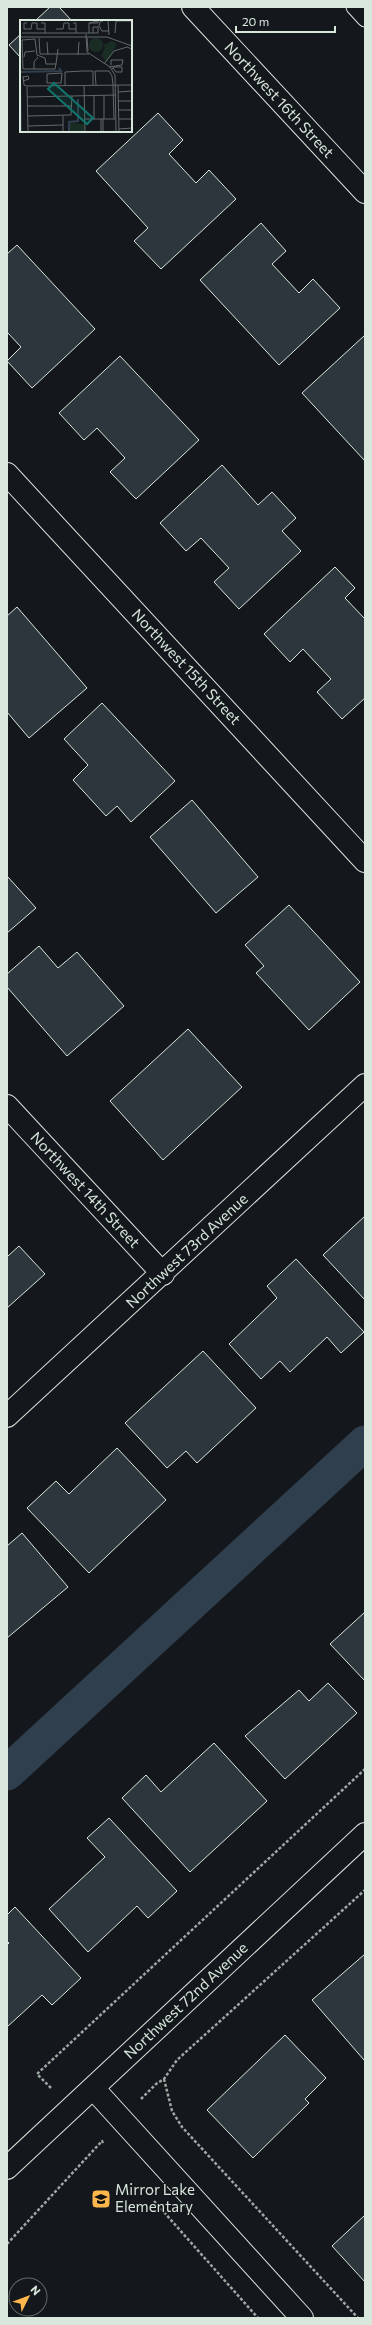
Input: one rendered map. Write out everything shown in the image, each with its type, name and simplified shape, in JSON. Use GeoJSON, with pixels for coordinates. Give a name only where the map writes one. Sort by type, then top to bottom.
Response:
{"type":"FeatureCollection","features":[{"type":"Feature","properties":{"kind":"street","name":"Northwest 16th Street"},"geometry":{"type":"LineString","coordinates":[[193,7],[365,192]]}},
{"type":"Feature","properties":{"kind":"street","name":"Northwest 15th Street"},"geometry":{"type":"LineString","coordinates":[[7,474],[365,861]]}},
{"type":"Feature","properties":{"kind":"street","name":"Northwest 73rd Avenue"},"geometry":{"type":"LineString","coordinates":[[7,1416],[163,1274],[365,1085]]}},
{"type":"Feature","properties":{"kind":"street","name":"Northwest 14th Street"},"geometry":{"type":"LineString","coordinates":[[7,1106],[163,1274]]}},
{"type":"Feature","properties":{"kind":"street","name":"Northwest 72nd Avenue"},"geometry":{"type":"LineString","coordinates":[[7,2168],[365,1834]]}},
{"type":"Feature","properties":{"kind":"street"},"geometry":{"type":"LineString","coordinates":[[92,2088],[302,2318]]}},
{"type":"Feature","properties":{"kind":"lane"},"geometry":{"type":"LineString","coordinates":[[354,7],[365,18]]}},
{"type":"Feature","properties":{"kind":"path"},"geometry":{"type":"LineString","coordinates":[[164,2079],[172,2111],[182,2127],[358,2318]]}},
{"type":"Feature","properties":{"kind":"path"},"geometry":{"type":"LineString","coordinates":[[7,2244],[102,2141],[107,2147]]}},
{"type":"Feature","properties":{"kind":"path"},"geometry":{"type":"LineString","coordinates":[[149,2195],[258,2318]]}},
{"type":"Feature","properties":{"kind":"building"},"geometry":{"type":"Polygon","coordinates":[[[50,7],[59,7],[71,20],[36,20],[50,7]]]}},
{"type":"Feature","properties":{"kind":"building"},"geometry":{"type":"Polygon","coordinates":[[[20,35],[20,57],[9,45],[20,35]]]}},
{"type":"Feature","properties":{"kind":"building"},"geometry":{"type":"Polygon","coordinates":[[[158,113],[183,140],[169,154],[196,183],[209,170],[236,199],[161,269],[134,241],[148,228],[96,171],[158,113]]]}},
{"type":"Feature","properties":{"kind":"building"},"geometry":{"type":"Polygon","coordinates":[[[261,223],[286,251],[272,264],[299,293],[313,279],[340,308],[279,365],[200,280],[261,223]]]}},
{"type":"Feature","properties":{"kind":"building"},"geometry":{"type":"Polygon","coordinates":[[[17,245],[95,329],[32,388],[7,361],[21,347],[7,332],[7,254],[17,245]]]}},
{"type":"Feature","properties":{"kind":"building"},"geometry":{"type":"Polygon","coordinates":[[[365,335],[365,461],[302,393],[365,335]]]}},
{"type":"Feature","properties":{"kind":"building"},"geometry":{"type":"Polygon","coordinates":[[[120,356],[199,440],[136,499],[110,472],[125,458],[97,428],[84,440],[59,413],[120,356]]]}},
{"type":"Feature","properties":{"kind":"building"},"geometry":{"type":"Polygon","coordinates":[[[222,465],[258,505],[272,492],[296,518],[282,531],[301,551],[239,609],[214,582],[229,568],[201,538],[186,551],[160,523],[222,465]]]}},
{"type":"Feature","properties":{"kind":"building"},"geometry":{"type":"Polygon","coordinates":[[[335,567],[355,588],[345,598],[365,619],[365,698],[342,719],[317,692],[331,679],[303,649],[290,662],[264,634],[335,567]]]}},
{"type":"Feature","properties":{"kind":"building"},"geometry":{"type":"Polygon","coordinates":[[[17,607],[87,688],[29,738],[7,712],[7,616],[17,607]]]}},
{"type":"Feature","properties":{"kind":"building"},"geometry":{"type":"Polygon","coordinates":[[[102,703],[175,781],[131,822],[117,806],[106,816],[73,780],[88,765],[64,739],[102,703]]]}},
{"type":"Feature","properties":{"kind":"building"},"geometry":{"type":"Polygon","coordinates":[[[192,800],[258,877],[216,913],[150,837],[192,800]]]}},
{"type":"Feature","properties":{"kind":"building"},"geometry":{"type":"Polygon","coordinates":[[[7,876],[36,908],[7,933],[7,876]]]}},
{"type":"Feature","properties":{"kind":"building"},"geometry":{"type":"Polygon","coordinates":[[[289,905],[360,982],[309,1030],[256,973],[264,966],[245,945],[289,905]]]}},
{"type":"Feature","properties":{"kind":"building"},"geometry":{"type":"Polygon","coordinates":[[[39,946],[58,968],[77,952],[124,1006],[67,1056],[7,987],[7,974],[39,946]]]}},
{"type":"Feature","properties":{"kind":"building"},"geometry":{"type":"Polygon","coordinates":[[[188,1029],[242,1087],[163,1160],[110,1101],[188,1029]]]}},
{"type":"Feature","properties":{"kind":"building"},"geometry":{"type":"Polygon","coordinates":[[[365,1216],[365,1300],[323,1255],[365,1216]]]}},
{"type":"Feature","properties":{"kind":"building"},"geometry":{"type":"Polygon","coordinates":[[[19,1246],[45,1274],[7,1308],[7,1254],[8,1256],[19,1246]]]}},
{"type":"Feature","properties":{"kind":"building"},"geometry":{"type":"Polygon","coordinates":[[[296,1259],[364,1332],[341,1353],[327,1337],[290,1372],[280,1361],[261,1379],[229,1344],[277,1298],[267,1286],[296,1259]]]}},
{"type":"Feature","properties":{"kind":"building"},"geometry":{"type":"Polygon","coordinates":[[[203,1351],[256,1408],[197,1463],[186,1451],[167,1468],[125,1423],[203,1351]]]}},
{"type":"Feature","properties":{"kind":"building"},"geometry":{"type":"Polygon","coordinates":[[[117,1448],[166,1500],[89,1573],[27,1508],[56,1481],[69,1494],[117,1448]]]}},
{"type":"Feature","properties":{"kind":"building"},"geometry":{"type":"Polygon","coordinates":[[[22,1533],[68,1587],[7,1638],[7,1546],[22,1533]]]}},
{"type":"Feature","properties":{"kind":"building"},"geometry":{"type":"Polygon","coordinates":[[[365,1612],[365,1681],[330,1644],[365,1612]]]}},
{"type":"Feature","properties":{"kind":"building"},"geometry":{"type":"Polygon","coordinates":[[[328,1683],[357,1713],[285,1779],[245,1736],[299,1690],[309,1701],[328,1683]]]}},
{"type":"Feature","properties":{"kind":"building"},"geometry":{"type":"Polygon","coordinates":[[[214,1743],[267,1801],[190,1872],[122,1798],[146,1775],[161,1792],[214,1743]]]}},
{"type":"Feature","properties":{"kind":"building"},"geometry":{"type":"Polygon","coordinates":[[[109,1818],[177,1891],[148,1918],[137,1906],[88,1952],[49,1909],[105,1857],[87,1838],[109,1818]]]}},
{"type":"Feature","properties":{"kind":"building"},"geometry":{"type":"Polygon","coordinates":[[[15,1907],[81,1978],[52,2005],[42,1995],[7,2027],[7,1945],[9,1943],[7,1941],[7,1915],[15,1907]]]}},
{"type":"Feature","properties":{"kind":"building"},"geometry":{"type":"Polygon","coordinates":[[[365,1954],[365,2059],[364,2060],[312,2000],[365,1954]]]}},
{"type":"Feature","properties":{"kind":"building"},"geometry":{"type":"Polygon","coordinates":[[[285,2035],[326,2078],[305,2099],[309,2103],[253,2158],[207,2110],[285,2035]]]}},
{"type":"Feature","properties":{"kind":"building"},"geometry":{"type":"Polygon","coordinates":[[[365,2215],[365,2282],[332,2246],[365,2215]]]}},
{"type":"Feature","properties":{"kind":"waterway"},"geometry":{"type":"LineString","coordinates":[[7,1773],[365,1443]]}},
{"type":"Feature","properties":{"kind":"place","name":"Mirror Lake Elementary"},"geometry":{"type":"Point","coordinates":[101,2199]}}]}
